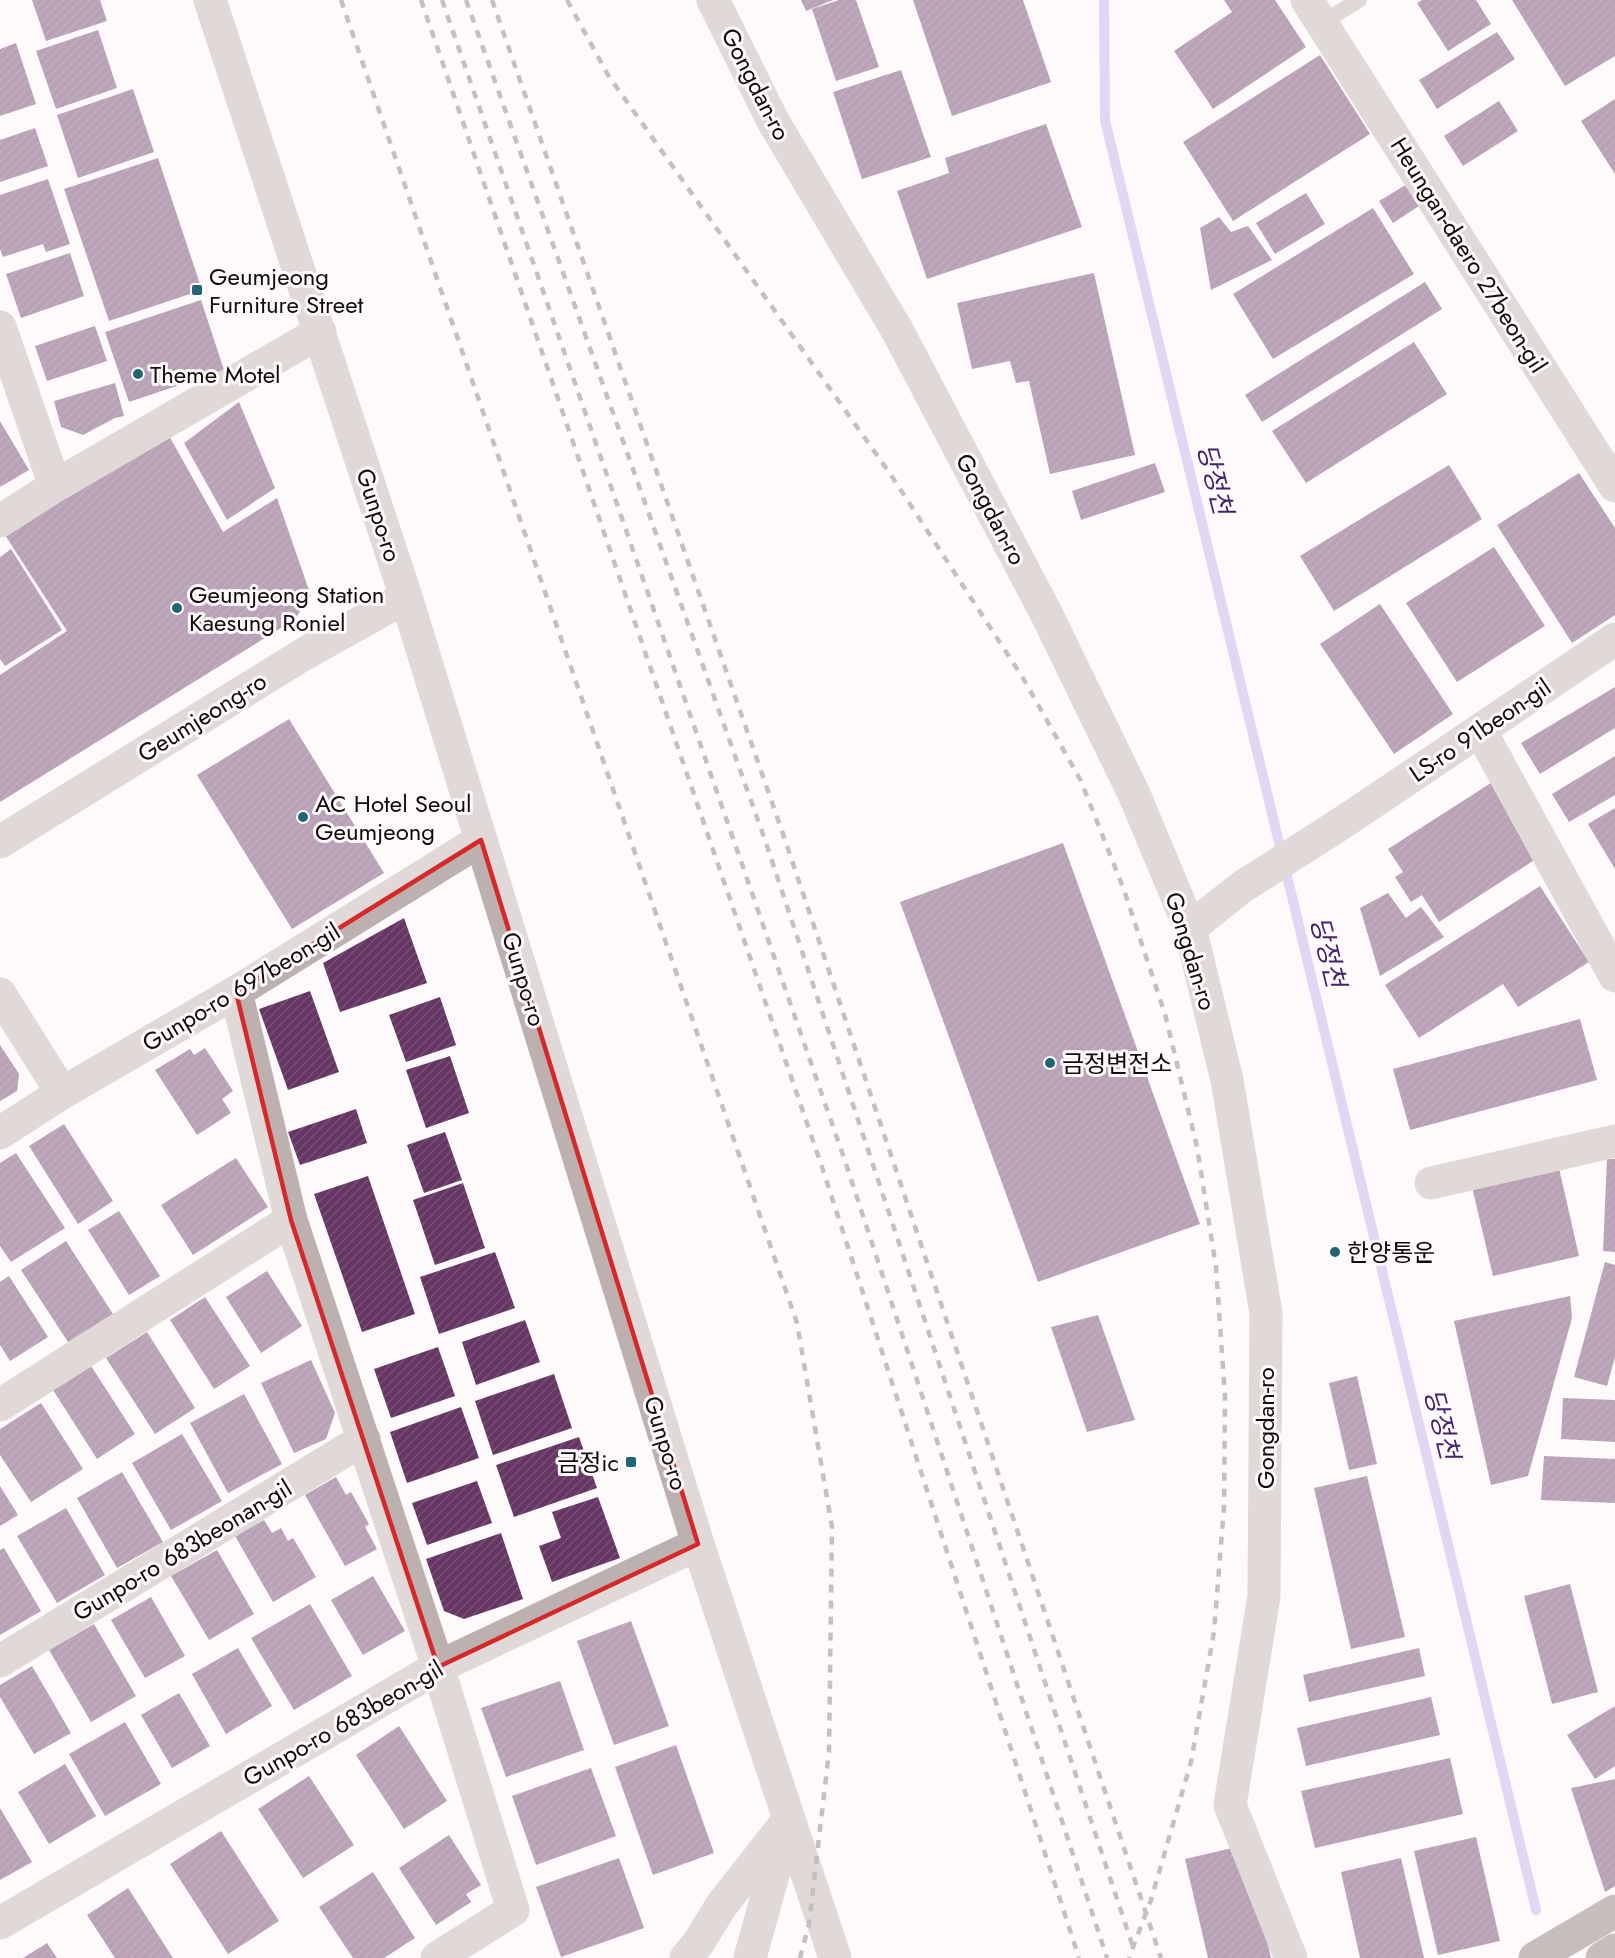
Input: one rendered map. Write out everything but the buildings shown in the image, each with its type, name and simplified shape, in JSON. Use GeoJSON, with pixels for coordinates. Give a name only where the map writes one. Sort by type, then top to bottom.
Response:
{"type":"FeatureCollection","features":[{"type":"Feature","properties":{"kind":"main road"},"geometry":{"type":"LineString","coordinates":[[1535,1958],[1615,1911]]}},
{"type":"Feature","properties":{"kind":"main road"},"geometry":{"type":"LineString","coordinates":[[1602,1958],[1615,1950]]}},
{"type":"Feature","properties":{"kind":"street","name":"Gunpo-ro"},"geometry":{"type":"LineString","coordinates":[[210,0],[406,597],[698,1544],[835,1958]]}},
{"type":"Feature","properties":{"kind":"street","name":"Gongdan-ro"},"geometry":{"type":"LineString","coordinates":[[713,0],[772,121],[897,330],[1046,613],[1134,794],[1190,928],[1227,1080],[1266,1313],[1264,1596],[1230,1804],[1291,1958]]}},
{"type":"Feature","properties":{"kind":"street","name":"Heungan-daero 27beon-gil"},"geometry":{"type":"LineString","coordinates":[[1315,12],[1615,486]]}},
{"type":"Feature","properties":{"kind":"street"},"geometry":{"type":"LineString","coordinates":[[0,327],[55,486]]}},
{"type":"Feature","properties":{"kind":"street"},"geometry":{"type":"LineString","coordinates":[[0,521],[55,486],[320,332]]}},
{"type":"Feature","properties":{"kind":"street","name":"Geumjeong-ro"},"geometry":{"type":"LineString","coordinates":[[0,842],[304,654],[406,597]]}},
{"type":"Feature","properties":{"kind":"street","name":"LS-ro 91beon-gil"},"geometry":{"type":"LineString","coordinates":[[1190,928],[1242,887],[1345,821],[1615,639]]}},
{"type":"Feature","properties":{"kind":"street"},"geometry":{"type":"LineString","coordinates":[[1480,730],[1615,976]]}},
{"type":"Feature","properties":{"kind":"street","name":"Gunpo-ro 697beon-gil"},"geometry":{"type":"LineString","coordinates":[[0,1132],[236,992],[481,840]]}},
{"type":"Feature","properties":{"kind":"street"},"geometry":{"type":"LineString","coordinates":[[236,992],[291,1220],[438,1667],[513,1911],[437,1958]]}},
{"type":"Feature","properties":{"kind":"street"},"geometry":{"type":"LineString","coordinates":[[0,994],[63,1093]]}},
{"type":"Feature","properties":{"kind":"street"},"geometry":{"type":"LineString","coordinates":[[1431,1183],[1615,1141]]}},
{"type":"Feature","properties":{"kind":"street"},"geometry":{"type":"LineString","coordinates":[[0,1405],[291,1220]]}},
{"type":"Feature","properties":{"kind":"street","name":"Gunpo-ro 683beonan-gil"},"geometry":{"type":"LineString","coordinates":[[0,1660],[364,1439]]}},
{"type":"Feature","properties":{"kind":"street","name":"Gunpo-ro 683beon-gil"},"geometry":{"type":"LineString","coordinates":[[0,1923],[438,1667],[698,1544]]}},
{"type":"Feature","properties":{"kind":"street"},"geometry":{"type":"LineString","coordinates":[[686,1958],[699,1942],[721,1906],[789,1819]]}},
{"type":"Feature","properties":{"kind":"street"},"geometry":{"type":"LineString","coordinates":[[750,1958],[789,1819]]}},
{"type":"Feature","properties":{"kind":"lane","name":"Heungan-daero 27beon-gil"},"geometry":{"type":"LineString","coordinates":[[1315,12],[1359,0]]}},
{"type":"Feature","properties":{"kind":"highlighted area"},"geometry":{"type":"Polygon","coordinates":[[[481,840],[698,1544],[438,1667],[291,1220],[236,992],[481,840]]]}},
{"type":"Feature","properties":{"kind":"waterway","name":"당정천"},"geometry":{"type":"LineString","coordinates":[[1104,0],[1105,120],[1536,1910]]}},
{"type":"Feature","properties":{"kind":"railway"},"geometry":{"type":"LineString","coordinates":[[341,0],[797,1323],[832,1527],[829,1752],[809,1924],[800,1958]]}},
{"type":"Feature","properties":{"kind":"railway"},"geometry":{"type":"LineString","coordinates":[[421,0],[821,1164],[1079,1958]]}},
{"type":"Feature","properties":{"kind":"railway"},"geometry":{"type":"LineString","coordinates":[[442,0],[845,1161],[1107,1958]]}},
{"type":"Feature","properties":{"kind":"railway"},"geometry":{"type":"LineString","coordinates":[[466,0],[765,840],[1134,1950]]}},
{"type":"Feature","properties":{"kind":"railway"},"geometry":{"type":"LineString","coordinates":[[492,0],[782,831],[1161,1958]]}},
{"type":"Feature","properties":{"kind":"railway"},"geometry":{"type":"LineString","coordinates":[[567,0],[608,75],[891,475],[1023,678],[1081,781],[1124,890],[1165,1014],[1197,1147],[1216,1267],[1225,1397],[1224,1507],[1214,1632],[1191,1762],[1151,1900],[1129,1958]]}},
{"type":"Feature","properties":{"kind":"place","name":"Geumjeong Furniture Street"},"geometry":{"type":"Point","coordinates":[197,290]}},
{"type":"Feature","properties":{"kind":"place","name":"Theme Motel"},"geometry":{"type":"Point","coordinates":[138,374]}},
{"type":"Feature","properties":{"kind":"place","name":"Geumjeong Station Kaesung Roniel"},"geometry":{"type":"Point","coordinates":[177,608]}},
{"type":"Feature","properties":{"kind":"place","name":"AC Hotel Seoul Geumjeong"},"geometry":{"type":"Point","coordinates":[303,817]}},
{"type":"Feature","properties":{"kind":"place","name":"금정변전소"},"geometry":{"type":"Point","coordinates":[1050,1063]}},
{"type":"Feature","properties":{"kind":"place","name":"한양통운"},"geometry":{"type":"Point","coordinates":[1335,1252]}},
{"type":"Feature","properties":{"kind":"place","name":"금정ic"},"geometry":{"type":"Point","coordinates":[631,1462]}}]}
